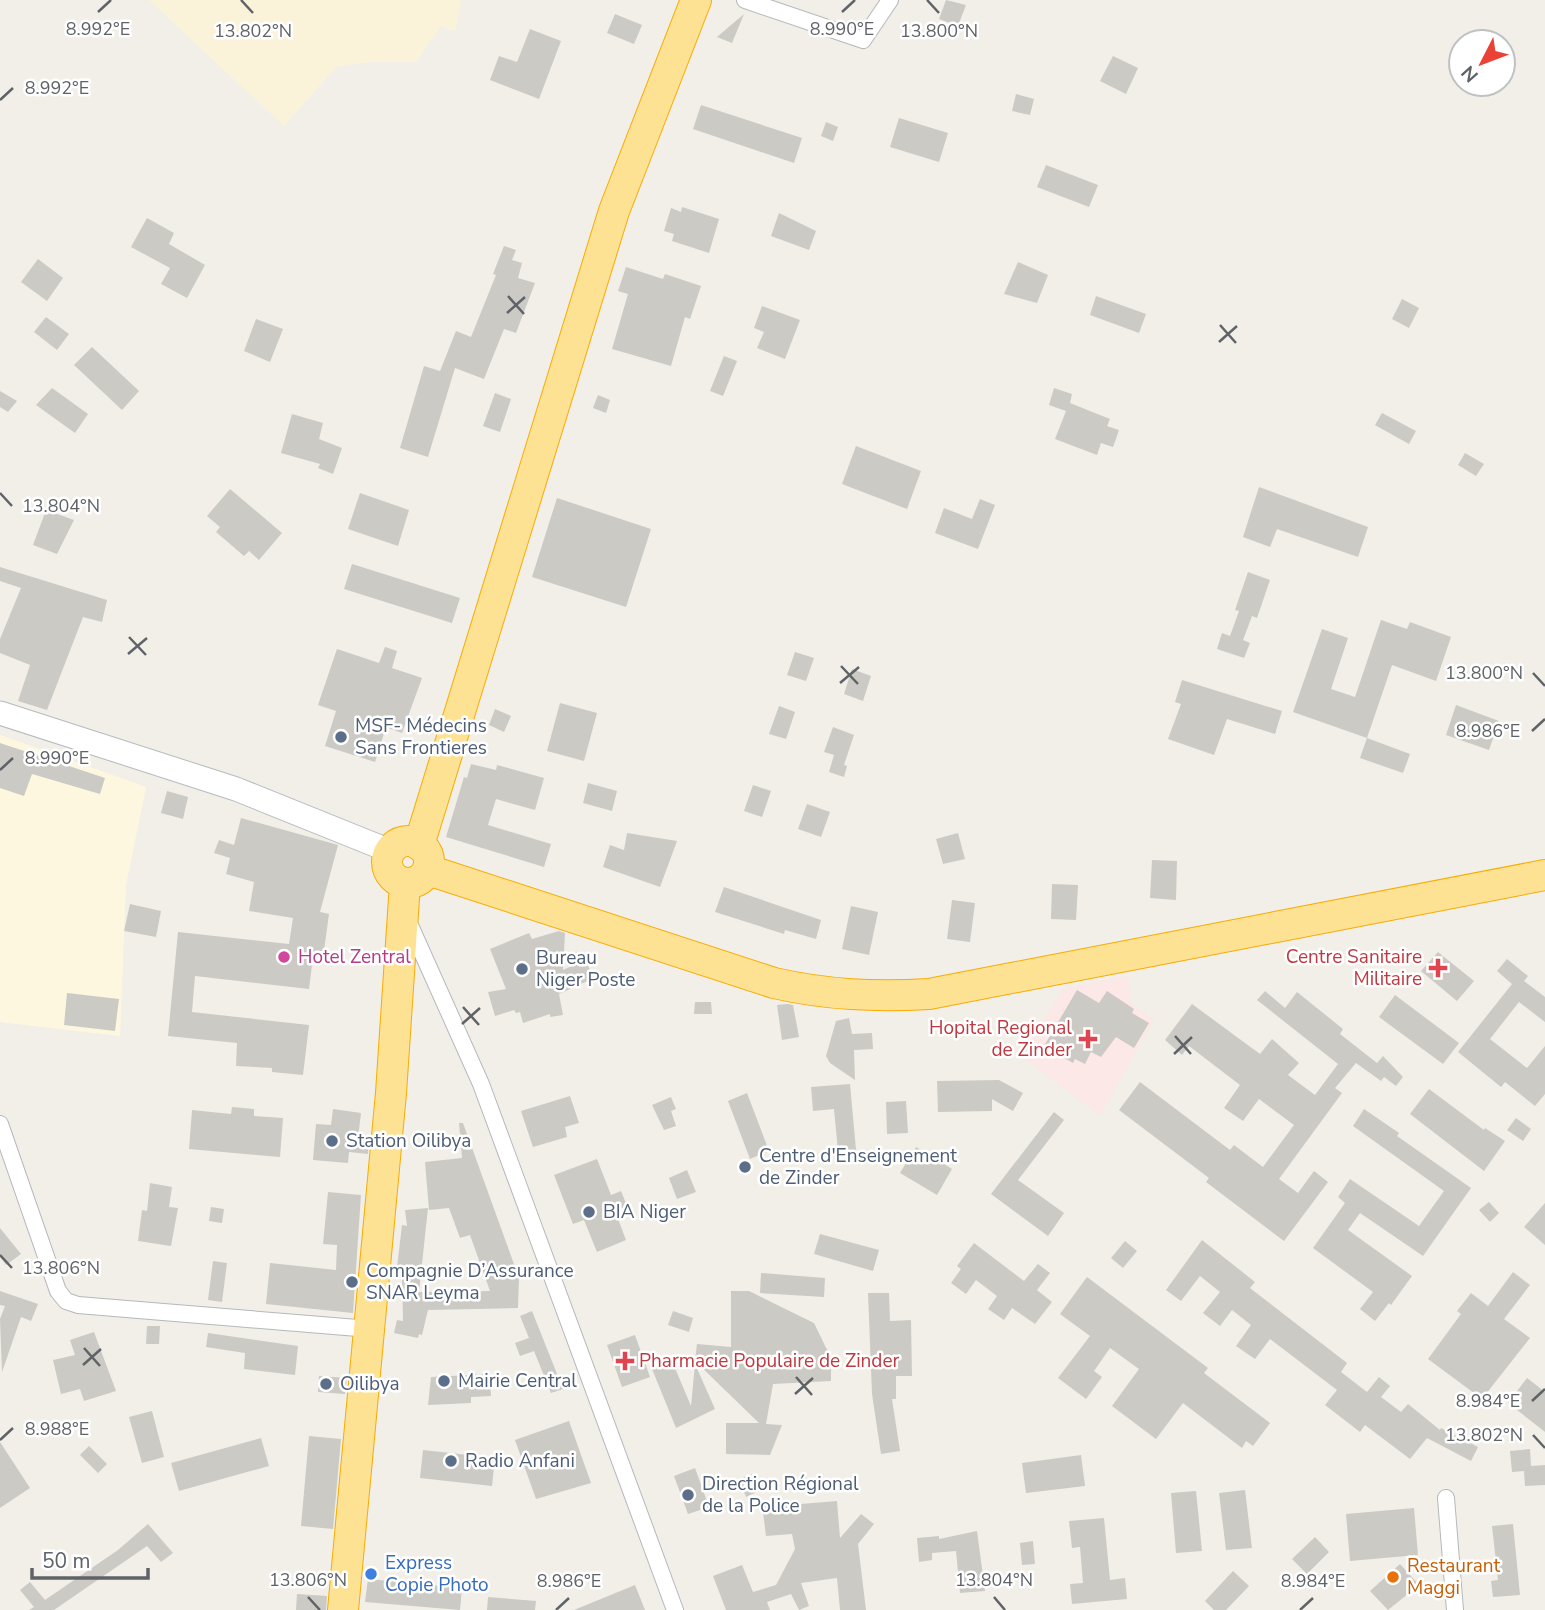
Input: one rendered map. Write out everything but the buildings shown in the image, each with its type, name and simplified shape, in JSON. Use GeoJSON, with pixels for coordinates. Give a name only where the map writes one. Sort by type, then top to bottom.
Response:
{"type":"FeatureCollection","features":[{"type":"Feature","properties":{"kind":"highway"},"geometry":{"type":"LineString","coordinates":[[343,1610],[411,866],[574,318],[614,211],[641,113],[678,0]]}},
{"type":"Feature","properties":{"kind":"highway"},"geometry":{"type":"LineString","coordinates":[[641,113],[696,0]]}},
{"type":"Feature","properties":{"kind":"highway"},"geometry":{"type":"LineString","coordinates":[[411,866],[774,983],[820,993],[875,997],[929,994],[1462,884],[1545,860]]}},
{"type":"Feature","properties":{"kind":"highway"},"geometry":{"type":"LineString","coordinates":[[1462,884],[1545,875]]}},
{"type":"Feature","properties":{"kind":"street"},"geometry":{"type":"LineString","coordinates":[[745,0],[863,40],[890,0]]}},
{"type":"Feature","properties":{"kind":"street"},"geometry":{"type":"LineString","coordinates":[[0,713],[236,789],[411,866],[481,1084],[675,1610]]}},
{"type":"Feature","properties":{"kind":"street"},"geometry":{"type":"LineString","coordinates":[[0,1124],[58,1291],[66,1301],[78,1306],[370,1329]]}},
{"type":"Feature","properties":{"kind":"street"},"geometry":{"type":"LineString","coordinates":[[1446,1498],[1455,1610]]}},
{"type":"Feature","properties":{"kind":"shaded area"},"geometry":{"type":"Polygon","coordinates":[[[0,735],[146,787],[126,885],[120,1036],[0,1022],[0,735]]]}},
{"type":"Feature","properties":{"kind":"shaded area","name":"Hopital Regional de Zinder"},"geometry":{"type":"Polygon","coordinates":[[[1128,976],[1130,1002],[1154,1020],[1100,1115],[1021,1056],[1064,988],[1128,976]]]}},
{"type":"Feature","properties":{"kind":"sand"},"geometry":{"type":"Polygon","coordinates":[[[149,0],[461,0],[455,31],[441,26],[416,62],[381,61],[337,66],[284,126],[149,0]]]}},
{"type":"Feature","properties":{"kind":"place","name":"MSF- Médecins Sans Frontieres"},"geometry":{"type":"Point","coordinates":[341,737]}},
{"type":"Feature","properties":{"kind":"place","name":"Hotel Zentral"},"geometry":{"type":"Point","coordinates":[284,957]}},
{"type":"Feature","properties":{"kind":"place","name":"Centre Sanitaire Militaire"},"geometry":{"type":"Point","coordinates":[1438,968]}},
{"type":"Feature","properties":{"kind":"place","name":"Bureau Niger Poste"},"geometry":{"type":"Point","coordinates":[522,969]}},
{"type":"Feature","properties":{"kind":"place","name":"Hopital Regional de Zinder"},"geometry":{"type":"Point","coordinates":[1088,1039]}},
{"type":"Feature","properties":{"kind":"place","name":"Station Oilibya"},"geometry":{"type":"Point","coordinates":[332,1141]}},
{"type":"Feature","properties":{"kind":"place","name":"Centre d'Enseignement de Zinder"},"geometry":{"type":"Point","coordinates":[745,1167]}},
{"type":"Feature","properties":{"kind":"place","name":"BIA Niger"},"geometry":{"type":"Point","coordinates":[589,1212]}},
{"type":"Feature","properties":{"kind":"place","name":"Compagnie D’Assurance SNAR Leyma"},"geometry":{"type":"Point","coordinates":[352,1282]}},
{"type":"Feature","properties":{"kind":"place","name":"Pharmacie Populaire de Zinder"},"geometry":{"type":"Point","coordinates":[625,1361]}},
{"type":"Feature","properties":{"kind":"place","name":"Mairie Central"},"geometry":{"type":"Point","coordinates":[444,1381]}},
{"type":"Feature","properties":{"kind":"place","name":"Oilibya"},"geometry":{"type":"Point","coordinates":[326,1384]}},
{"type":"Feature","properties":{"kind":"place","name":"Radio Anfani"},"geometry":{"type":"Point","coordinates":[451,1461]}},
{"type":"Feature","properties":{"kind":"place","name":"Direction Régional de la Police"},"geometry":{"type":"Point","coordinates":[688,1495]}},
{"type":"Feature","properties":{"kind":"place","name":"Express Copie Photo"},"geometry":{"type":"Point","coordinates":[371,1574]}},
{"type":"Feature","properties":{"kind":"place","name":"Restaurant Maggi"},"geometry":{"type":"Point","coordinates":[1393,1577]}}]}
